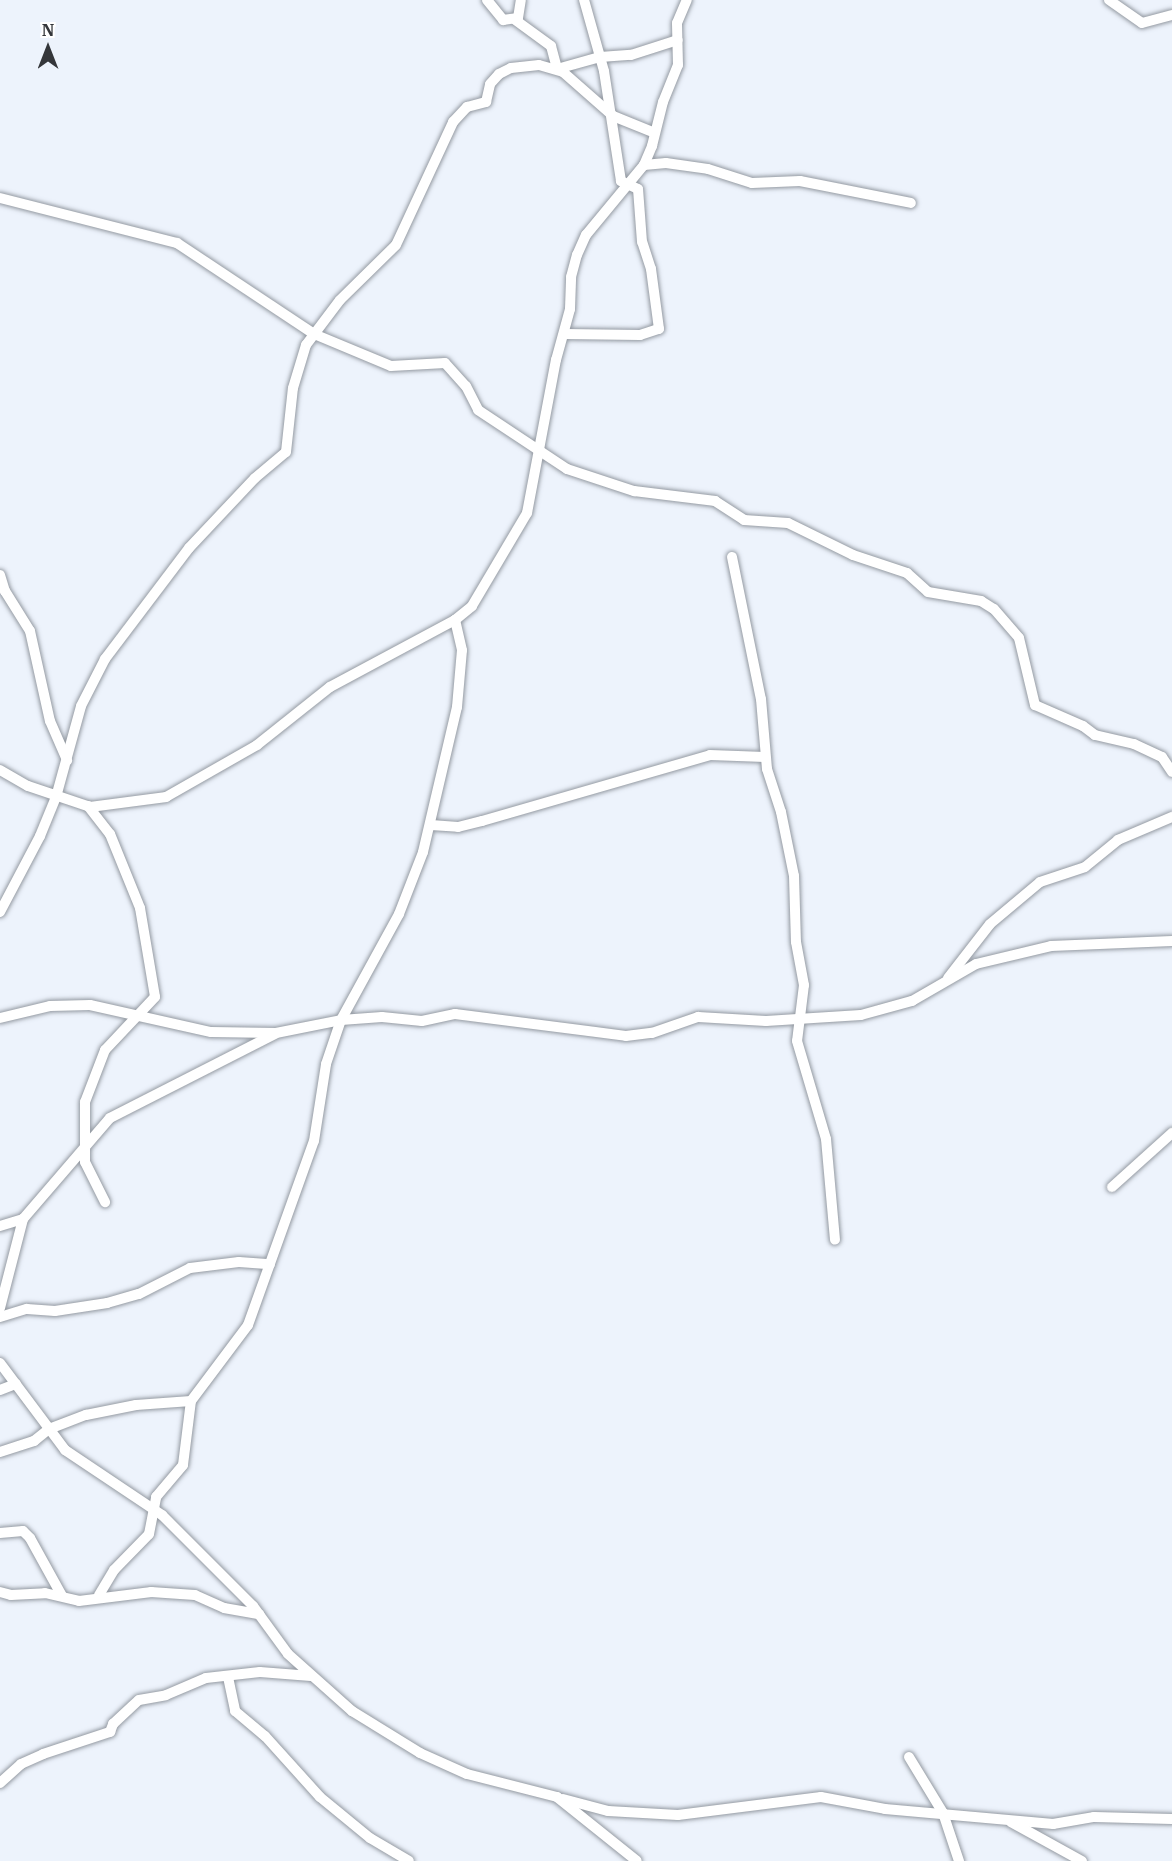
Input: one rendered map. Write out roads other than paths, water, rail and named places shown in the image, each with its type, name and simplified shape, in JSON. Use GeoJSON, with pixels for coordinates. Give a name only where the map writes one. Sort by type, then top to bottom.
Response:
{"type":"FeatureCollection","features":[{"type":"Feature","properties":{"kind":"street"},"geometry":{"type":"LineString","coordinates":[[487,0],[498,17],[514,19],[551,46],[557,69]]}},
{"type":"Feature","properties":{"kind":"street"},"geometry":{"type":"LineString","coordinates":[[514,19],[522,0]]}},
{"type":"Feature","properties":{"kind":"street"},"geometry":{"type":"LineString","coordinates":[[565,334],[640,335],[659,329],[651,270],[642,242],[642,206],[638,189],[630,182],[621,181],[613,116],[584,0]]}},
{"type":"Feature","properties":{"kind":"street"},"geometry":{"type":"LineString","coordinates":[[0,770],[56,797],[87,806],[125,805],[166,796],[257,745],[330,687],[455,620],[484,588],[527,513],[541,452],[550,392],[565,334],[571,277],[586,235],[644,165],[678,65],[677,23],[687,0]]}},
{"type":"Feature","properties":{"kind":"street"},"geometry":{"type":"LineString","coordinates":[[1109,0],[1142,23],[1172,15]]}},
{"type":"Feature","properties":{"kind":"street"},"geometry":{"type":"LineString","coordinates":[[557,69],[600,57],[631,55],[678,40]]}},
{"type":"Feature","properties":{"kind":"street"},"geometry":{"type":"LineString","coordinates":[[2,906],[56,797],[81,706],[105,659],[189,548],[255,478],[286,452],[298,360],[314,334],[340,300],[396,244],[453,122],[467,107],[486,102],[490,84],[511,68],[539,65],[557,69],[613,116],[655,133]]}},
{"type":"Feature","properties":{"kind":"street"},"geometry":{"type":"LineString","coordinates":[[644,165],[666,163],[708,169],[752,183],[800,181],[910,203]]}},
{"type":"Feature","properties":{"kind":"street"},"geometry":{"type":"LineString","coordinates":[[0,198],[177,243],[314,334],[391,366],[445,363],[466,386],[478,410],[567,469],[634,491],[716,501],[744,520],[788,523],[853,555],[907,573],[928,592],[981,601],[994,609],[1019,638],[1035,705],[1083,726],[1095,735],[1134,744],[1162,757],[1172,772]]}},
{"type":"Feature","properties":{"kind":"street"},"geometry":{"type":"LineString","coordinates":[[732,557],[737,568],[754,678],[761,699],[765,757],[794,876],[796,942],[804,974],[799,1018],[799,1053],[828,1152],[830,1210],[835,1240]]}},
{"type":"Feature","properties":{"kind":"street"},"geometry":{"type":"LineString","coordinates":[[0,575],[30,631],[50,721],[67,760]]}},
{"type":"Feature","properties":{"kind":"street"},"geometry":{"type":"LineString","coordinates":[[99,1595],[114,1570],[149,1534],[156,1497],[183,1465],[191,1401],[248,1325],[314,1141],[326,1064],[341,1020],[399,914],[431,825],[434,798],[451,743],[461,675],[462,650],[455,620]]}},
{"type":"Feature","properties":{"kind":"street"},"geometry":{"type":"LineString","coordinates":[[431,825],[458,827],[508,815],[710,755],[765,757]]}},
{"type":"Feature","properties":{"kind":"street"},"geometry":{"type":"LineString","coordinates":[[87,806],[110,834],[140,908],[156,998],[116,1034],[97,1066],[85,1102],[86,1162],[105,1202]]}},
{"type":"Feature","properties":{"kind":"street"},"geometry":{"type":"LineString","coordinates":[[942,986],[990,924],[1040,882],[1085,867],[1119,840],[1172,817]]}},
{"type":"Feature","properties":{"kind":"street"},"geometry":{"type":"LineString","coordinates":[[0,1018],[71,1005],[140,1014],[211,1032],[276,1033],[341,1020],[382,1017],[422,1021],[455,1014],[627,1036],[652,1033],[698,1017],[766,1021],[869,1013],[912,1001],[942,986],[976,964],[1051,946],[1172,940]]}},
{"type":"Feature","properties":{"kind":"street"},"geometry":{"type":"LineString","coordinates":[[0,1308],[22,1219],[110,1118],[276,1033]]}},
{"type":"Feature","properties":{"kind":"street"},"geometry":{"type":"LineString","coordinates":[[1112,1187],[1172,1133]]}},
{"type":"Feature","properties":{"kind":"street"},"geometry":{"type":"LineString","coordinates":[[0,1226],[22,1219]]}},
{"type":"Feature","properties":{"kind":"street"},"geometry":{"type":"LineString","coordinates":[[0,1317],[27,1310],[55,1311],[107,1303],[139,1294],[190,1268],[239,1262],[270,1264]]}},
{"type":"Feature","properties":{"kind":"street"},"geometry":{"type":"LineString","coordinates":[[0,1363],[49,1429],[78,1461],[153,1508],[259,1614],[288,1654],[311,1676],[352,1711],[429,1757],[484,1780],[608,1811],[678,1815],[821,1797],[885,1809],[999,1817],[1053,1824],[1094,1817],[1172,1819]]}},
{"type":"Feature","properties":{"kind":"street"},"geometry":{"type":"LineString","coordinates":[[0,1390],[16,1384]]}},
{"type":"Feature","properties":{"kind":"street"},"geometry":{"type":"LineString","coordinates":[[0,1452],[34,1441],[49,1429],[96,1413],[191,1401]]}},
{"type":"Feature","properties":{"kind":"street"},"geometry":{"type":"LineString","coordinates":[[0,1533],[22,1531],[30,1538],[62,1596]]}},
{"type":"Feature","properties":{"kind":"street"},"geometry":{"type":"LineString","coordinates":[[0,1592],[62,1596],[79,1601],[99,1595],[151,1592],[195,1595],[224,1608],[259,1614]]}},
{"type":"Feature","properties":{"kind":"street"},"geometry":{"type":"LineString","coordinates":[[0,1783],[28,1761],[110,1732],[112,1724],[139,1700],[166,1695],[207,1678],[260,1672],[311,1676]]}},
{"type":"Feature","properties":{"kind":"street"},"geometry":{"type":"LineString","coordinates":[[228,1677],[235,1711],[271,1742],[320,1797],[369,1838],[409,1861]]}},
{"type":"Feature","properties":{"kind":"street"},"geometry":{"type":"LineString","coordinates":[[909,1757],[943,1813],[959,1861]]}},
{"type":"Feature","properties":{"kind":"street"},"geometry":{"type":"LineString","coordinates":[[557,1797],[637,1861]]}},
{"type":"Feature","properties":{"kind":"street"},"geometry":{"type":"LineString","coordinates":[[999,1817],[1082,1861]]}}]}
